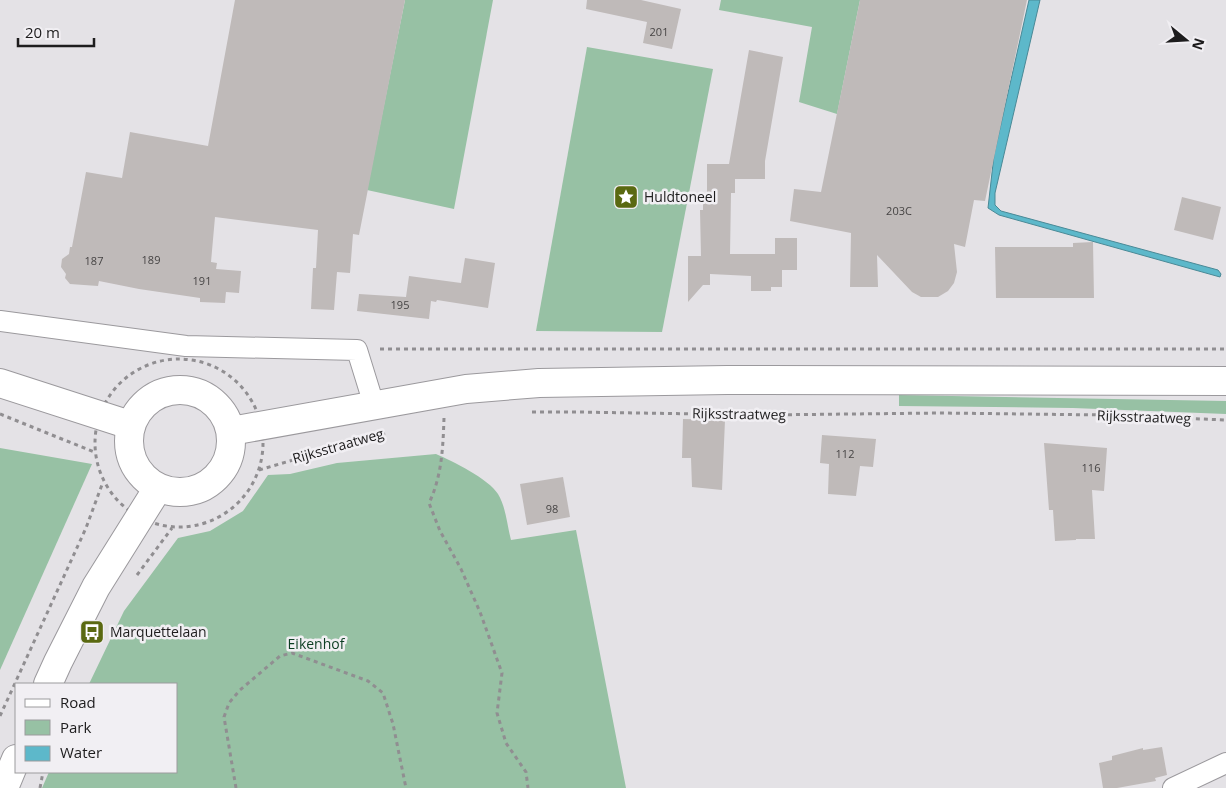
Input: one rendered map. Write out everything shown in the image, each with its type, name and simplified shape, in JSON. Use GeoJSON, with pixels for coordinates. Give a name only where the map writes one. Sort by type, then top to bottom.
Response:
{"type":"FeatureCollection","features":[{"type":"Feature","properties":{"kind":"main road","name":"Rijksstraatweg"},"geometry":{"type":"LineString","coordinates":[[231,432],[466,389],[566,382],[727,380],[1226,381]]}},
{"type":"Feature","properties":{"kind":"main road"},"geometry":{"type":"LineString","coordinates":[[0,383],[130,425]]}},
{"type":"Feature","properties":{"kind":"main road"},"geometry":{"type":"LineString","coordinates":[[183,389],[205,395],[222,410],[231,432],[231,450],[224,468],[211,482],[195,490],[176,493],[158,488],[142,477],[132,462],[128,444],[130,425],[142,405],[161,392],[183,389]]}},
{"type":"Feature","properties":{"kind":"main road"},"geometry":{"type":"LineString","coordinates":[[48,683],[96,587],[158,488]]}},
{"type":"Feature","properties":{"kind":"main road"},"geometry":{"type":"LineString","coordinates":[[4,788],[15,761]]}},
{"type":"Feature","properties":{"kind":"street"},"geometry":{"type":"LineString","coordinates":[[0,321],[186,346],[357,350],[374,405]]}},
{"type":"Feature","properties":{"kind":"street"},"geometry":{"type":"LineString","coordinates":[[1173,788],[1226,762]]}},
{"type":"Feature","properties":{"kind":"path"},"geometry":{"type":"LineString","coordinates":[[357,350],[1226,349]]}},
{"type":"Feature","properties":{"kind":"path"},"geometry":{"type":"LineString","coordinates":[[185,358],[212,365],[235,379],[252,400],[262,426],[263,448],[259,470],[246,495],[226,514],[200,525],[173,528],[140,519],[119,503],[103,481],[95,452],[95,434],[99,416],[112,391],[132,372],[158,361],[185,358]]}},
{"type":"Feature","properties":{"kind":"path","name":"Rijksstraatweg"},"geometry":{"type":"LineString","coordinates":[[532,412],[760,415],[941,413],[1107,415],[1226,420]]}},
{"type":"Feature","properties":{"kind":"path"},"geometry":{"type":"LineString","coordinates":[[0,414],[95,452]]}},
{"type":"Feature","properties":{"kind":"path"},"geometry":{"type":"LineString","coordinates":[[438,418],[452,416]]}},
{"type":"Feature","properties":{"kind":"path"},"geometry":{"type":"LineString","coordinates":[[444,418],[443,450],[439,476],[429,503],[440,531],[461,569],[480,612],[502,674],[497,713],[506,742],[526,772],[528,788]]}},
{"type":"Feature","properties":{"kind":"path","name":"Rijksstraatweg"},"geometry":{"type":"LineString","coordinates":[[259,470],[394,430]]}},
{"type":"Feature","properties":{"kind":"path"},"geometry":{"type":"LineString","coordinates":[[15,683],[86,528],[103,481]]}},
{"type":"Feature","properties":{"kind":"path"},"geometry":{"type":"LineString","coordinates":[[132,582],[173,528]]}},
{"type":"Feature","properties":{"kind":"path"},"geometry":{"type":"LineString","coordinates":[[236,788],[224,718],[229,703],[240,690],[280,656],[292,653],[368,681],[383,693],[393,724],[406,788]]}},
{"type":"Feature","properties":{"kind":"path"},"geometry":{"type":"LineString","coordinates":[[0,716],[15,683]]}},
{"type":"Feature","properties":{"kind":"path"},"geometry":{"type":"LineString","coordinates":[[40,788],[43,773]]}},
{"type":"Feature","properties":{"kind":"green space"},"geometry":{"type":"Polygon","coordinates":[[[405,0],[493,0],[454,209],[367,190],[405,0]]]}},
{"type":"Feature","properties":{"kind":"green space"},"geometry":{"type":"Polygon","coordinates":[[[721,0],[860,0],[837,114],[799,102],[812,27],[719,10],[721,0]]]}},
{"type":"Feature","properties":{"kind":"green space"},"geometry":{"type":"Polygon","coordinates":[[[587,47],[713,69],[662,332],[536,331],[587,47]]]}},
{"type":"Feature","properties":{"kind":"green space"},"geometry":{"type":"Polygon","coordinates":[[[899,395],[1226,401],[1226,414],[1073,408],[899,406],[899,395]]]}},
{"type":"Feature","properties":{"kind":"green space"},"geometry":{"type":"Polygon","coordinates":[[[0,448],[92,464],[0,670],[0,448]]]}},
{"type":"Feature","properties":{"kind":"green space","name":"Eikenhof"},"geometry":{"type":"Polygon","coordinates":[[[436,454],[470,471],[493,488],[503,505],[511,540],[576,530],[626,788],[42,788],[49,773],[178,773],[178,683],[89,683],[124,611],[178,538],[210,531],[243,511],[268,475],[290,474],[337,463],[436,454]]]}},
{"type":"Feature","properties":{"kind":"water"},"geometry":{"type":"Polygon","coordinates":[[[1029,0],[1040,0],[995,193],[995,205],[1001,211],[1218,270],[1221,274],[1220,277],[999,215],[988,208],[994,155],[1029,0]]]}},
{"type":"Feature","properties":{"kind":"building"},"geometry":{"type":"Polygon","coordinates":[[[235,0],[405,0],[359,235],[353,234],[350,273],[337,272],[334,310],[311,309],[313,268],[316,268],[318,230],[215,217],[211,262],[217,263],[216,269],[241,271],[239,293],[226,292],[225,303],[200,302],[200,298],[99,281],[98,286],[70,284],[65,278],[66,274],[61,267],[62,259],[69,254],[70,247],[72,247],[86,172],[122,178],[130,132],[208,146],[235,0]]]}},
{"type":"Feature","properties":{"kind":"building"},"geometry":{"type":"Polygon","coordinates":[[[587,0],[641,0],[681,9],[672,49],[643,43],[647,22],[586,9],[587,0]]]}},
{"type":"Feature","properties":{"kind":"building"},"geometry":{"type":"Polygon","coordinates":[[[860,0],[1027,0],[985,201],[974,200],[965,247],[954,244],[957,272],[954,283],[948,291],[938,297],[921,297],[912,292],[877,255],[878,287],[850,287],[851,233],[790,221],[794,189],[821,192],[860,0]]]}},
{"type":"Feature","properties":{"kind":"building"},"geometry":{"type":"Polygon","coordinates":[[[749,50],[783,57],[765,161],[765,179],[735,179],[735,193],[731,193],[730,254],[775,254],[775,238],[797,238],[797,270],[782,270],[782,287],[771,287],[771,291],[751,291],[751,276],[710,274],[710,285],[703,285],[688,302],[688,256],[701,256],[700,210],[703,210],[703,193],[707,193],[707,164],[729,164],[749,50]]]}},
{"type":"Feature","properties":{"kind":"building"},"geometry":{"type":"Polygon","coordinates":[[[1182,197],[1221,207],[1213,240],[1174,230],[1182,197]]]}},
{"type":"Feature","properties":{"kind":"building"},"geometry":{"type":"Polygon","coordinates":[[[1093,242],[1094,298],[996,298],[995,247],[1073,247],[1073,243],[1093,242]]]}},
{"type":"Feature","properties":{"kind":"building"},"geometry":{"type":"Polygon","coordinates":[[[465,258],[495,263],[488,308],[437,300],[436,302],[431,301],[429,319],[357,311],[359,294],[406,297],[409,276],[461,283],[465,258]]]}},
{"type":"Feature","properties":{"kind":"building"},"geometry":{"type":"Polygon","coordinates":[[[683,419],[725,420],[722,490],[692,487],[691,458],[682,458],[683,419]]]}},
{"type":"Feature","properties":{"kind":"building"},"geometry":{"type":"Polygon","coordinates":[[[822,435],[876,439],[873,467],[860,466],[856,496],[828,494],[829,464],[820,463],[822,435]]]}},
{"type":"Feature","properties":{"kind":"building"},"geometry":{"type":"Polygon","coordinates":[[[1044,443],[1107,448],[1104,491],[1092,490],[1095,539],[1055,541],[1053,510],[1049,510],[1044,443]]]}},
{"type":"Feature","properties":{"kind":"building"},"geometry":{"type":"Polygon","coordinates":[[[563,477],[570,517],[527,525],[520,484],[563,477]]]}},
{"type":"Feature","properties":{"kind":"building"},"geometry":{"type":"Polygon","coordinates":[[[1162,747],[1167,775],[1155,778],[1156,781],[1117,788],[1103,788],[1099,763],[1112,760],[1112,756],[1143,748],[1143,750],[1162,747]]]}},
{"type":"Feature","properties":{"kind":"place","name":"Huldtoneel"},"geometry":{"type":"Point","coordinates":[626,197]}},
{"type":"Feature","properties":{"kind":"place","name":"Marquettelaan"},"geometry":{"type":"Point","coordinates":[92,632]}}]}
